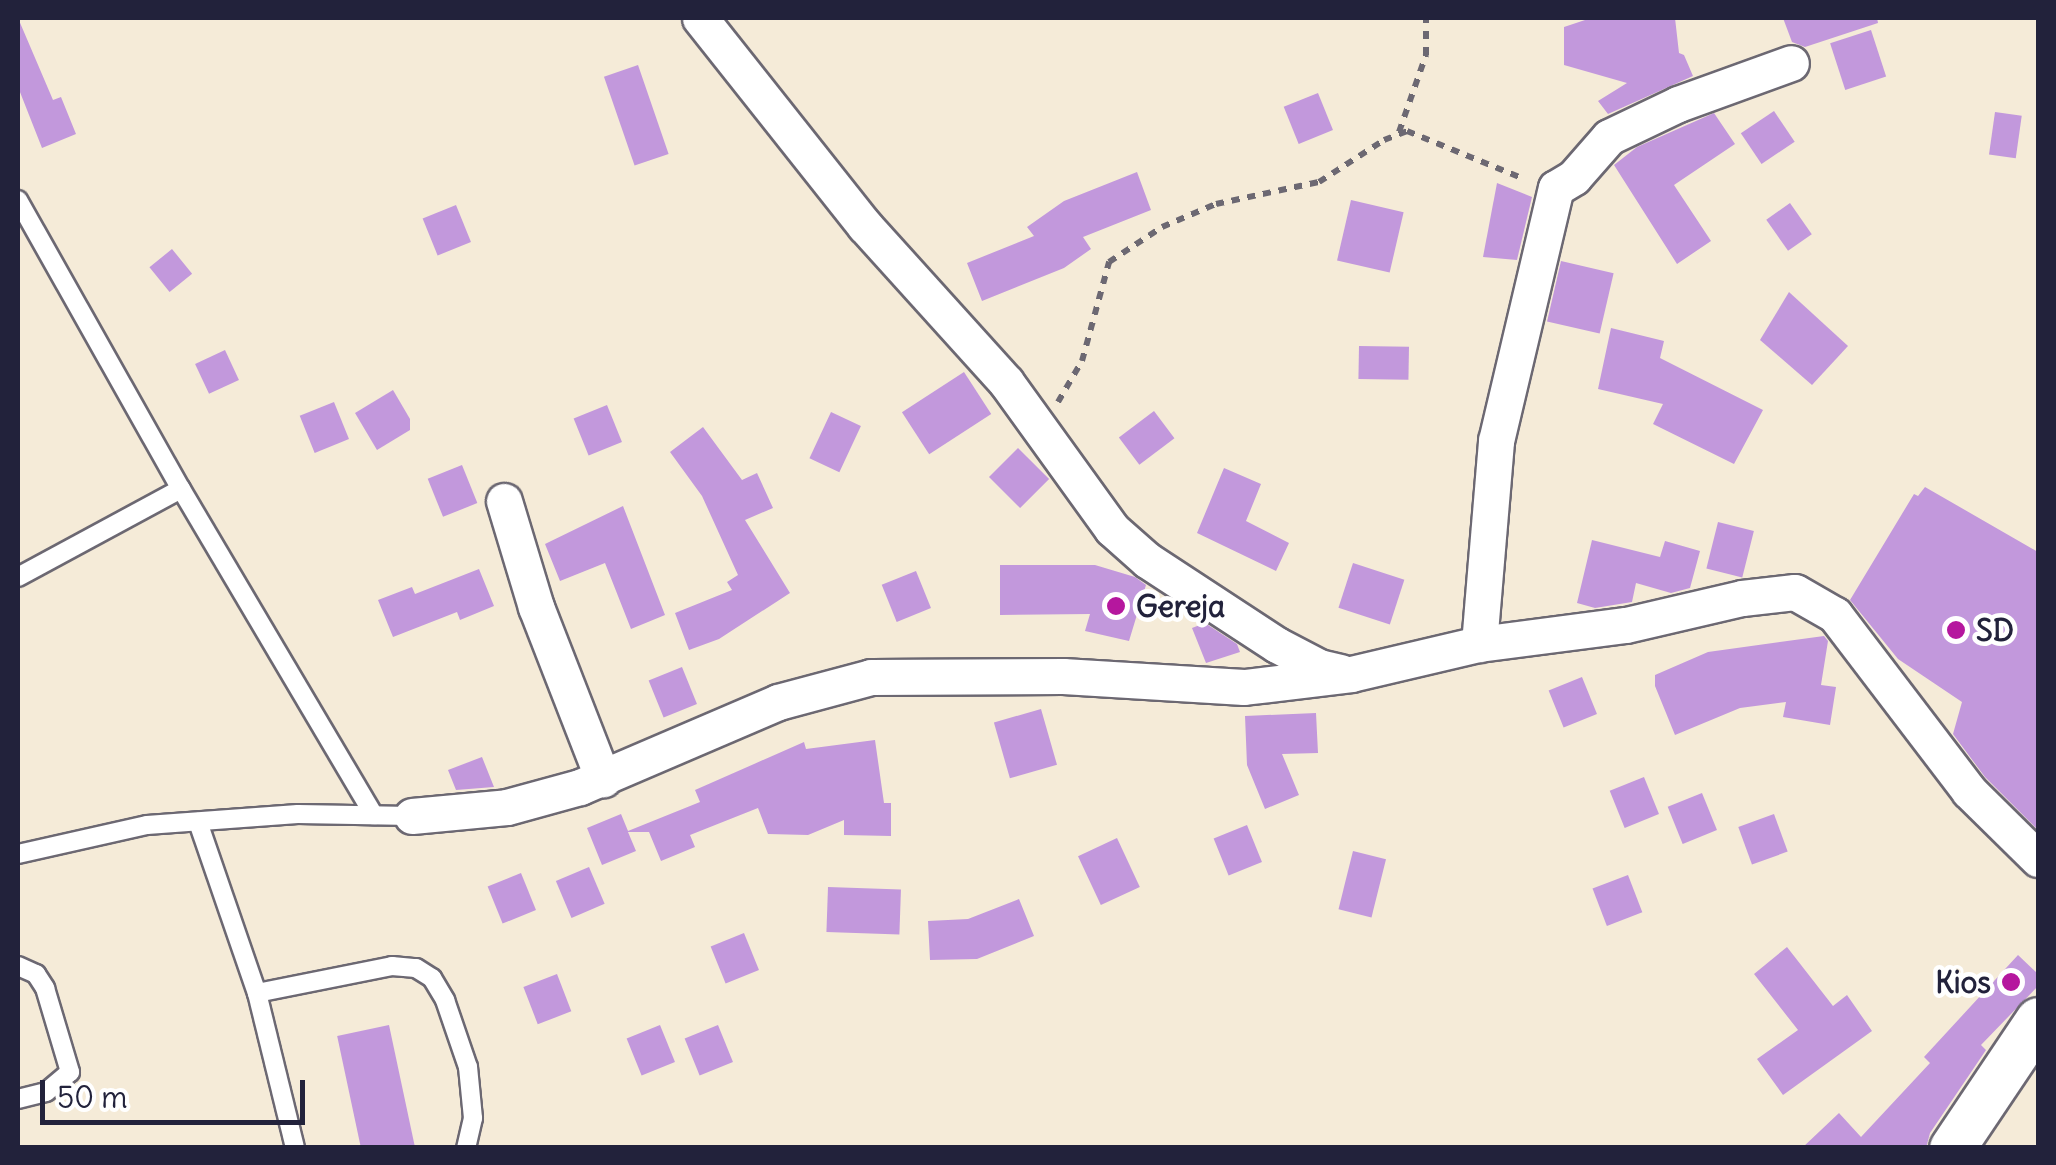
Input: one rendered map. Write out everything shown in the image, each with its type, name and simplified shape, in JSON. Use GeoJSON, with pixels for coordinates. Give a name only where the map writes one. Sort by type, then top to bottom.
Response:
{"type":"FeatureCollection","features":[{"type":"Feature","properties":{"kind":"street"},"geometry":{"type":"LineString","coordinates":[[700,18],[865,226],[1006,382],[1112,530],[1147,560],[1291,652],[1319,667],[1351,674]]}},
{"type":"Feature","properties":{"kind":"street"},"geometry":{"type":"LineString","coordinates":[[1479,644],[1496,441],[1556,188],[1574,177],[1608,136],[1678,104],[1791,63]]}},
{"type":"Feature","properties":{"kind":"street"},"geometry":{"type":"LineString","coordinates":[[504,501],[536,607],[603,779]]}},
{"type":"Feature","properties":{"kind":"street"},"geometry":{"type":"LineString","coordinates":[[412,816],[507,807],[603,779],[778,702],[871,677],[1063,676],[1244,688],[1351,674],[1479,644],[1626,625],[1742,598],[1795,592],[1835,615],[1970,791],[2038,859]]}},
{"type":"Feature","properties":{"kind":"street"},"geometry":{"type":"LineString","coordinates":[[1952,1148],[2038,1020]]}},
{"type":"Feature","properties":{"kind":"lane"},"geometry":{"type":"LineString","coordinates":[[18,200],[181,490],[374,815]]}},
{"type":"Feature","properties":{"kind":"lane"},"geometry":{"type":"LineString","coordinates":[[18,577],[181,490]]}},
{"type":"Feature","properties":{"kind":"lane"},"geometry":{"type":"LineString","coordinates":[[18,854],[147,825],[298,814],[412,816]]}},
{"type":"Feature","properties":{"kind":"lane"},"geometry":{"type":"LineString","coordinates":[[198,822],[256,993],[295,1148]]}},
{"type":"Feature","properties":{"kind":"lane"},"geometry":{"type":"LineString","coordinates":[[18,966],[36,974],[45,988],[70,1072],[46,1092],[18,1099]]}},
{"type":"Feature","properties":{"kind":"lane"},"geometry":{"type":"LineString","coordinates":[[256,993],[392,966],[416,968],[432,978],[445,1000],[468,1067],[474,1118],[466,1148]]}},
{"type":"Feature","properties":{"kind":"path"},"geometry":{"type":"LineString","coordinates":[[1400,132],[1426,54],[1426,18]]}},
{"type":"Feature","properties":{"kind":"path"},"geometry":{"type":"LineString","coordinates":[[1040,427],[1082,361],[1108,262],[1126,246],[1216,204],[1319,182],[1400,132],[1415,132],[1542,187],[1556,188]]}},
{"type":"Feature","properties":{"kind":"building"},"geometry":{"type":"Polygon","coordinates":[[[18,18],[53,100],[61,97],[76,134],[42,148],[18,87],[18,18]]]}},
{"type":"Feature","properties":{"kind":"building"},"geometry":{"type":"Polygon","coordinates":[[[1591,18],[1675,18],[1679,53],[1684,55],[1693,76],[1608,114],[1598,101],[1627,83],[1564,65],[1564,27],[1591,18]]]}},
{"type":"Feature","properties":{"kind":"building"},"geometry":{"type":"Polygon","coordinates":[[[1783,18],[1877,18],[1878,23],[1805,47],[1792,42],[1783,18]]]}},
{"type":"Feature","properties":{"kind":"building"},"geometry":{"type":"Polygon","coordinates":[[[1871,30],[1886,77],[1845,90],[1830,43],[1871,30]]]}},
{"type":"Feature","properties":{"kind":"building"},"geometry":{"type":"Polygon","coordinates":[[[638,65],[669,154],[635,166],[604,77],[638,65]]]}},
{"type":"Feature","properties":{"kind":"building"},"geometry":{"type":"Polygon","coordinates":[[[1318,93],[1333,130],[1299,144],[1284,107],[1318,93]]]}},
{"type":"Feature","properties":{"kind":"building"},"geometry":{"type":"Polygon","coordinates":[[[1774,111],[1795,142],[1762,164],[1741,133],[1774,111]]]}},
{"type":"Feature","properties":{"kind":"building"},"geometry":{"type":"Polygon","coordinates":[[[1995,112],[2022,116],[2016,158],[1989,155],[1995,112]]]}},
{"type":"Feature","properties":{"kind":"building"},"geometry":{"type":"Polygon","coordinates":[[[1714,113],[1735,144],[1674,185],[1711,241],[1677,264],[1614,165],[1637,147],[1714,113]]]}},
{"type":"Feature","properties":{"kind":"building"},"geometry":{"type":"Polygon","coordinates":[[[1137,172],[1151,210],[1083,237],[1091,249],[1064,268],[982,301],[967,263],[1034,236],[1027,227],[1064,201],[1137,172]]]}},
{"type":"Feature","properties":{"kind":"building"},"geometry":{"type":"Polygon","coordinates":[[[1497,183],[1532,197],[1517,260],[1483,257],[1497,183]]]}},
{"type":"Feature","properties":{"kind":"building"},"geometry":{"type":"Polygon","coordinates":[[[1351,200],[1404,212],[1390,273],[1337,260],[1351,200]]]}},
{"type":"Feature","properties":{"kind":"building"},"geometry":{"type":"Polygon","coordinates":[[[1790,203],[1812,234],[1788,251],[1766,220],[1790,203]]]}},
{"type":"Feature","properties":{"kind":"building"},"geometry":{"type":"Polygon","coordinates":[[[456,205],[471,242],[438,256],[423,218],[456,205]]]}},
{"type":"Feature","properties":{"kind":"building"},"geometry":{"type":"Polygon","coordinates":[[[172,249],[192,274],[170,292],[149,267],[172,249]]]}},
{"type":"Feature","properties":{"kind":"building"},"geometry":{"type":"Polygon","coordinates":[[[1561,261],[1614,273],[1600,334],[1547,321],[1561,261]]]}},
{"type":"Feature","properties":{"kind":"building"},"geometry":{"type":"Polygon","coordinates":[[[1789,292],[1848,346],[1812,385],[1760,340],[1789,292]]]}},
{"type":"Feature","properties":{"kind":"building"},"geometry":{"type":"Polygon","coordinates":[[[1611,328],[1664,341],[1660,358],[1763,410],[1734,464],[1653,424],[1663,404],[1598,389],[1611,328]]]}},
{"type":"Feature","properties":{"kind":"building"},"geometry":{"type":"Polygon","coordinates":[[[1359,346],[1409,347],[1408,380],[1358,379],[1359,346]]]}},
{"type":"Feature","properties":{"kind":"building"},"geometry":{"type":"Polygon","coordinates":[[[225,350],[239,380],[209,394],[195,364],[225,350]]]}},
{"type":"Feature","properties":{"kind":"building"},"geometry":{"type":"Polygon","coordinates":[[[964,372],[991,414],[929,454],[902,412],[964,372]]]}},
{"type":"Feature","properties":{"kind":"building"},"geometry":{"type":"Polygon","coordinates":[[[393,390],[410,419],[410,430],[377,450],[355,413],[393,390]]]}},
{"type":"Feature","properties":{"kind":"building"},"geometry":{"type":"Polygon","coordinates":[[[334,402],[349,439],[315,453],[300,416],[334,402]]]}},
{"type":"Feature","properties":{"kind":"building"},"geometry":{"type":"Polygon","coordinates":[[[607,405],[622,442],[589,456],[574,418],[607,405]]]}},
{"type":"Feature","properties":{"kind":"building"},"geometry":{"type":"Polygon","coordinates":[[[1154,411],[1174,438],[1139,465],[1119,437],[1154,411]]]}},
{"type":"Feature","properties":{"kind":"building"},"geometry":{"type":"Polygon","coordinates":[[[831,412],[861,426],[839,472],[809,458],[831,412]]]}},
{"type":"Feature","properties":{"kind":"building"},"geometry":{"type":"Polygon","coordinates":[[[703,427],[742,480],[757,473],[773,508],[745,520],[790,593],[719,639],[689,650],[675,613],[732,590],[727,582],[738,575],[702,496],[670,452],[703,427]]]}},
{"type":"Feature","properties":{"kind":"building"},"geometry":{"type":"Polygon","coordinates":[[[1018,448],[1049,479],[1020,508],[989,477],[1018,448]]]}},
{"type":"Feature","properties":{"kind":"building"},"geometry":{"type":"Polygon","coordinates":[[[462,465],[477,503],[443,517],[428,479],[462,465]]]}},
{"type":"Feature","properties":{"kind":"building"},"geometry":{"type":"Polygon","coordinates":[[[1224,468],[1261,484],[1246,521],[1289,543],[1276,571],[1197,533],[1224,468]]]}},
{"type":"Feature","properties":{"kind":"building","name":"SD"},"geometry":{"type":"Polygon","coordinates":[[[1925,487],[2038,552],[2038,830],[1985,777],[1953,734],[1962,702],[1898,659],[1850,600],[1914,494],[1918,496],[1925,487]]]}},
{"type":"Feature","properties":{"kind":"building"},"geometry":{"type":"Polygon","coordinates":[[[623,506],[665,615],[631,629],[605,563],[560,581],[545,544],[623,506]]]}},
{"type":"Feature","properties":{"kind":"building"},"geometry":{"type":"Polygon","coordinates":[[[1718,522],[1754,531],[1742,578],[1706,569],[1718,522]]]}},
{"type":"Feature","properties":{"kind":"building"},"geometry":{"type":"Polygon","coordinates":[[[1592,540],[1660,557],[1665,541],[1700,551],[1690,588],[1671,593],[1636,583],[1632,602],[1595,608],[1577,603],[1592,540]]]}},
{"type":"Feature","properties":{"kind":"building"},"geometry":{"type":"Polygon","coordinates":[[[1353,563],[1404,580],[1390,624],[1338,608],[1353,563]]]}},
{"type":"Feature","properties":{"kind":"building"},"geometry":{"type":"Polygon","coordinates":[[[1000,565],[1095,565],[1135,577],[1146,585],[1129,641],[1085,631],[1090,614],[1000,615],[1000,565]]]}},
{"type":"Feature","properties":{"kind":"building"},"geometry":{"type":"Polygon","coordinates":[[[479,569],[494,606],[460,620],[457,612],[393,637],[378,600],[412,587],[415,594],[479,569]]]}},
{"type":"Feature","properties":{"kind":"building"},"geometry":{"type":"Polygon","coordinates":[[[916,571],[931,608],[897,622],[882,585],[916,571]]]}},
{"type":"Feature","properties":{"kind":"building"},"geometry":{"type":"Polygon","coordinates":[[[1205,623],[1237,644],[1240,652],[1206,663],[1192,628],[1205,623]]]}},
{"type":"Feature","properties":{"kind":"building"},"geometry":{"type":"Polygon","coordinates":[[[1824,636],[1828,641],[1821,685],[1836,687],[1830,725],[1783,717],[1786,702],[1740,708],[1675,735],[1655,686],[1655,675],[1708,652],[1824,636]]]}},
{"type":"Feature","properties":{"kind":"building"},"geometry":{"type":"Polygon","coordinates":[[[682,667],[697,704],[664,718],[649,680],[682,667]]]}},
{"type":"Feature","properties":{"kind":"building"},"geometry":{"type":"Polygon","coordinates":[[[1582,677],[1597,714],[1564,728],[1549,690],[1582,677]]]}},
{"type":"Feature","properties":{"kind":"building"},"geometry":{"type":"Polygon","coordinates":[[[1041,709],[1057,765],[1010,778],[994,723],[1041,709]]]}},
{"type":"Feature","properties":{"kind":"building"},"geometry":{"type":"Polygon","coordinates":[[[1316,713],[1318,753],[1282,754],[1299,795],[1265,809],[1247,765],[1245,716],[1316,713]]]}},
{"type":"Feature","properties":{"kind":"building"},"geometry":{"type":"Polygon","coordinates":[[[875,740],[884,803],[891,803],[891,836],[844,835],[844,820],[808,835],[768,834],[758,808],[690,835],[695,847],[661,861],[649,832],[628,832],[636,851],[602,865],[587,828],[621,814],[628,831],[700,802],[695,790],[804,742],[806,749],[875,740]]]}},
{"type":"Feature","properties":{"kind":"building"},"geometry":{"type":"Polygon","coordinates":[[[482,757],[494,787],[456,790],[448,770],[482,757]]]}},
{"type":"Feature","properties":{"kind":"building"},"geometry":{"type":"Polygon","coordinates":[[[1644,777],[1659,814],[1625,828],[1610,791],[1644,777]]]}},
{"type":"Feature","properties":{"kind":"building"},"geometry":{"type":"Polygon","coordinates":[[[1702,793],[1717,830],[1683,844],[1668,807],[1702,793]]]}},
{"type":"Feature","properties":{"kind":"building"},"geometry":{"type":"Polygon","coordinates":[[[1774,814],[1788,852],[1752,865],[1738,827],[1774,814]]]}},
{"type":"Feature","properties":{"kind":"building"},"geometry":{"type":"Polygon","coordinates":[[[1247,825],[1262,862],[1229,876],[1214,838],[1247,825]]]}},
{"type":"Feature","properties":{"kind":"building"},"geometry":{"type":"Polygon","coordinates":[[[1117,838],[1140,887],[1101,905],[1078,856],[1117,838]]]}},
{"type":"Feature","properties":{"kind":"building"},"geometry":{"type":"Polygon","coordinates":[[[1353,851],[1386,859],[1371,917],[1338,909],[1353,851]]]}},
{"type":"Feature","properties":{"kind":"building"},"geometry":{"type":"Polygon","coordinates":[[[589,867],[605,904],[571,918],[556,881],[589,867]]]}},
{"type":"Feature","properties":{"kind":"building"},"geometry":{"type":"Polygon","coordinates":[[[521,873],[536,910],[503,924],[488,886],[521,873]]]}},
{"type":"Feature","properties":{"kind":"building"},"geometry":{"type":"Polygon","coordinates":[[[1628,875],[1642,912],[1607,926],[1593,889],[1628,875]]]}},
{"type":"Feature","properties":{"kind":"building"},"geometry":{"type":"Polygon","coordinates":[[[828,887],[901,890],[899,935],[826,932],[828,887]]]}},
{"type":"Feature","properties":{"kind":"building"},"geometry":{"type":"Polygon","coordinates":[[[1019,899],[1034,936],[977,959],[930,960],[928,921],[968,919],[1019,899]]]}},
{"type":"Feature","properties":{"kind":"building"},"geometry":{"type":"Polygon","coordinates":[[[744,933],[759,970],[726,984],[711,946],[744,933]]]}},
{"type":"Feature","properties":{"kind":"building"},"geometry":{"type":"Polygon","coordinates":[[[1787,947],[1833,1006],[1847,995],[1872,1031],[1783,1095],[1757,1059],[1798,1030],[1754,974],[1787,947]]]}},
{"type":"Feature","properties":{"kind":"building"},"geometry":{"type":"Polygon","coordinates":[[[2018,955],[2038,974],[2038,986],[1981,1045],[1986,1050],[1930,1133],[1926,1148],[1802,1148],[1839,1113],[1861,1137],[1930,1063],[1924,1057],[2018,955]]]}},
{"type":"Feature","properties":{"kind":"building"},"geometry":{"type":"Polygon","coordinates":[[[557,974],[571,1011],[538,1024],[523,987],[557,974]]]}},
{"type":"Feature","properties":{"kind":"building"},"geometry":{"type":"Polygon","coordinates":[[[389,1025],[415,1148],[361,1148],[337,1036],[389,1025]]]}},
{"type":"Feature","properties":{"kind":"building"},"geometry":{"type":"Polygon","coordinates":[[[660,1025],[675,1062],[642,1076],[627,1038],[660,1025]]]}},
{"type":"Feature","properties":{"kind":"building"},"geometry":{"type":"Polygon","coordinates":[[[718,1025],[733,1062],[700,1076],[685,1038],[718,1025]]]}},
{"type":"Feature","properties":{"kind":"place","name":"Gereja"},"geometry":{"type":"Point","coordinates":[1116,606]}},
{"type":"Feature","properties":{"kind":"place","name":"SD"},"geometry":{"type":"Point","coordinates":[1956,630]}},
{"type":"Feature","properties":{"kind":"place","name":"Kios"},"geometry":{"type":"Point","coordinates":[2011,982]}}]}
